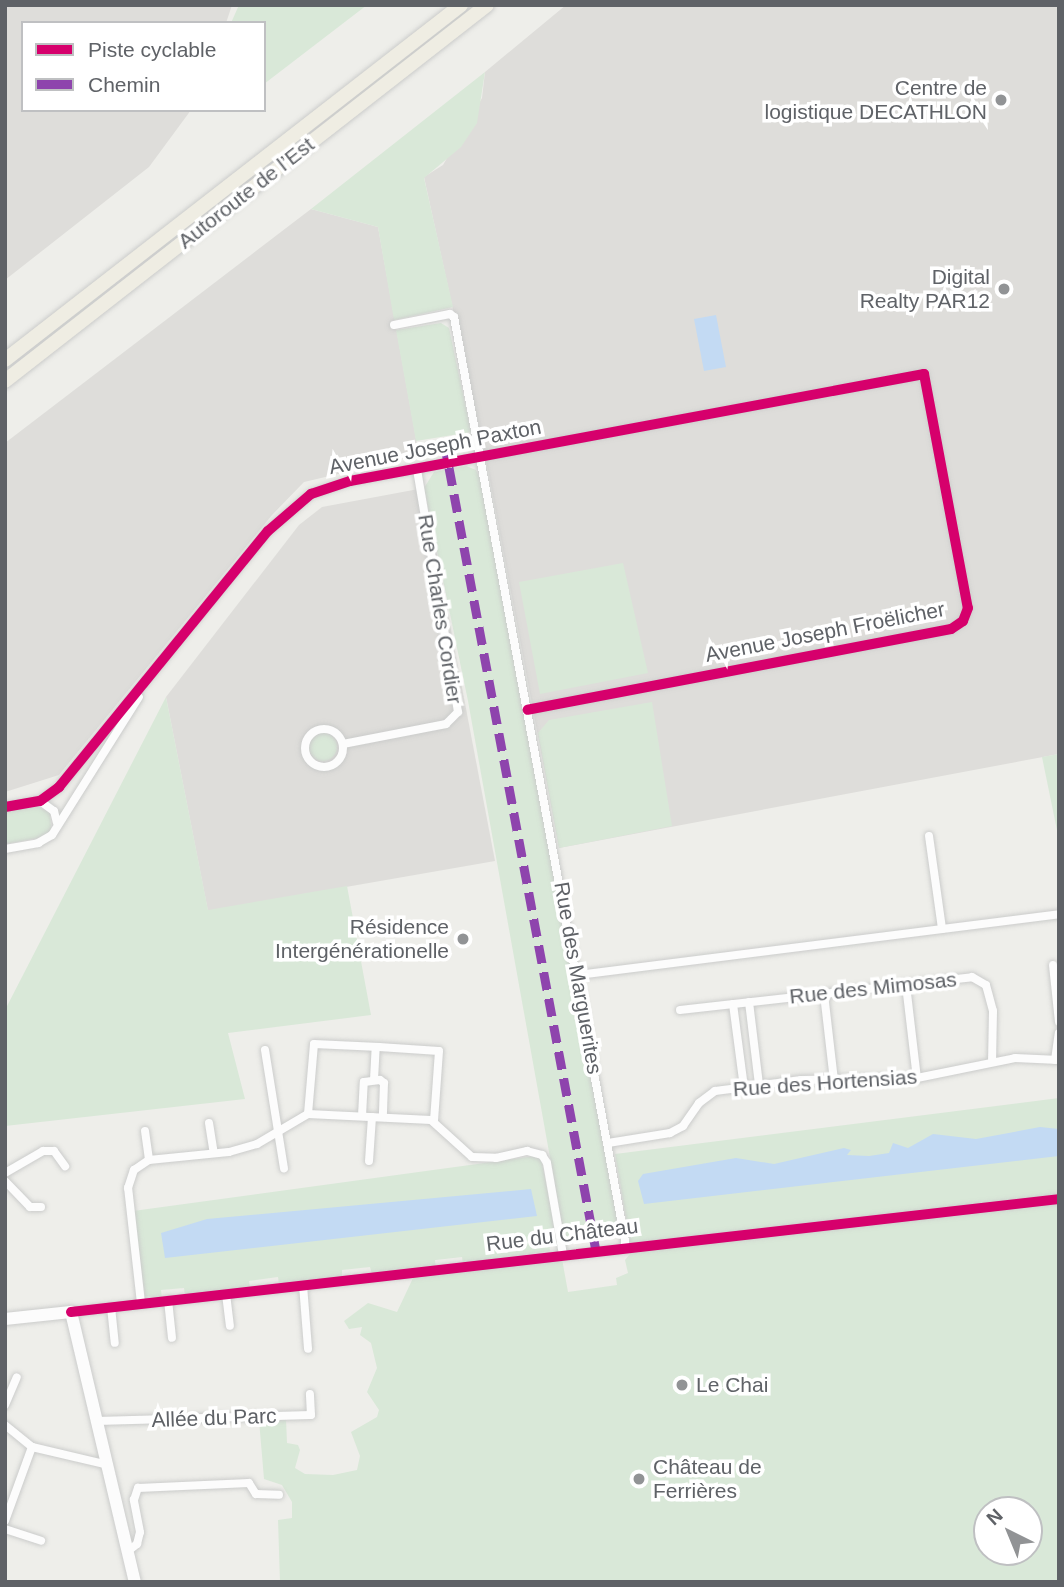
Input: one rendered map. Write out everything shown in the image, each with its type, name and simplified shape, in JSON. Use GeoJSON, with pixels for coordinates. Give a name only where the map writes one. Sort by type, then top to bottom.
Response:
{"type":"FeatureCollection","features":[{"type":"Feature","properties":{"kind":"highway","name":"Autoroute de l’Est"},"geometry":{"type":"LineString","coordinates":[[5,360],[461,5]]}},
{"type":"Feature","properties":{"kind":"highway","name":"Autoroute de l’Est"},"geometry":{"type":"LineString","coordinates":[[5,381],[487,5]]}},
{"type":"Feature","properties":{"kind":"main road"},"geometry":{"type":"LineString","coordinates":[[5,1320],[71,1312],[135,1582]]}},
{"type":"Feature","properties":{"kind":"street"},"geometry":{"type":"LineString","coordinates":[[394,325],[450,314],[454,317],[528,710]]}},
{"type":"Feature","properties":{"kind":"street","name":"Avenue Joseph Paxton"},"geometry":{"type":"LineString","coordinates":[[40,801],[59,787],[291,507],[338,484],[924,374]]}},
{"type":"Feature","properties":{"kind":"street","name":"Avenue Joseph Froëlicher"},"geometry":{"type":"LineString","coordinates":[[528,710],[951,629],[963,621],[968,608],[924,374]]}},
{"type":"Feature","properties":{"kind":"street","name":"Rue Charles Cordier"},"geometry":{"type":"LineString","coordinates":[[343,744],[446,724],[458,712],[417,469]]}},
{"type":"Feature","properties":{"kind":"street","name":"Avenue Joseph Paxton"},"geometry":{"type":"LineString","coordinates":[[5,849],[46,839],[149,680]]}},
{"type":"Feature","properties":{"kind":"street","name":"Rue des Marguerites"},"geometry":{"type":"LineString","coordinates":[[528,710],[626,1246]]}},
{"type":"Feature","properties":{"kind":"street"},"geometry":{"type":"LineString","coordinates":[[324,729],[336,733],[343,744],[338,762],[326,767],[314,765],[305,751],[311,733],[324,729]]}},
{"type":"Feature","properties":{"kind":"street"},"geometry":{"type":"LineString","coordinates":[[5,807],[40,801],[54,811],[57,823]]}},
{"type":"Feature","properties":{"kind":"street"},"geometry":{"type":"LineString","coordinates":[[929,836],[942,929]]}},
{"type":"Feature","properties":{"kind":"street"},"geometry":{"type":"LineString","coordinates":[[578,975],[1059,914]]}},
{"type":"Feature","properties":{"kind":"street"},"geometry":{"type":"LineString","coordinates":[[1053,965],[1059,1022]]}},
{"type":"Feature","properties":{"kind":"street","name":"Rue des Mimosas"},"geometry":{"type":"LineString","coordinates":[[680,1010],[972,977],[983,981],[993,1012],[992,1062]]}},
{"type":"Feature","properties":{"kind":"street"},"geometry":{"type":"LineString","coordinates":[[906,985],[918,1078]]}},
{"type":"Feature","properties":{"kind":"street"},"geometry":{"type":"LineString","coordinates":[[824,994],[834,1081]]}},
{"type":"Feature","properties":{"kind":"street"},"geometry":{"type":"LineString","coordinates":[[750,1002],[759,1085]]}},
{"type":"Feature","properties":{"kind":"street"},"geometry":{"type":"LineString","coordinates":[[733,1004],[744,1087]]}},
{"type":"Feature","properties":{"kind":"street"},"geometry":{"type":"LineString","coordinates":[[1057,1060],[1059,1033]]}},
{"type":"Feature","properties":{"kind":"street"},"geometry":{"type":"LineString","coordinates":[[308,1114],[314,1044],[376,1047],[439,1051],[434,1121]]}},
{"type":"Feature","properties":{"kind":"street"},"geometry":{"type":"LineString","coordinates":[[374,1080],[376,1047]]}},
{"type":"Feature","properties":{"kind":"street"},"geometry":{"type":"LineString","coordinates":[[265,1050],[276,1135],[284,1168]]}},
{"type":"Feature","properties":{"kind":"street","name":"Rue des Hortensias"},"geometry":{"type":"LineString","coordinates":[[608,1143],[670,1133],[683,1126],[705,1096],[744,1087],[918,1078],[1029,1057],[1057,1060]]}},
{"type":"Feature","properties":{"kind":"street"},"geometry":{"type":"LineString","coordinates":[[362,1116],[364,1082],[374,1080],[384,1083],[383,1117]]}},
{"type":"Feature","properties":{"kind":"street"},"geometry":{"type":"LineString","coordinates":[[141,1303],[128,1188],[134,1170],[149,1160],[214,1153],[276,1135],[308,1114],[434,1121],[472,1157],[496,1158],[527,1151],[542,1156],[547,1163],[563,1255]]}},
{"type":"Feature","properties":{"kind":"street"},"geometry":{"type":"LineString","coordinates":[[369,1161],[372,1116]]}},
{"type":"Feature","properties":{"kind":"street"},"geometry":{"type":"LineString","coordinates":[[209,1123],[214,1153]]}},
{"type":"Feature","properties":{"kind":"street"},"geometry":{"type":"LineString","coordinates":[[145,1131],[149,1160]]}},
{"type":"Feature","properties":{"kind":"street"},"geometry":{"type":"LineString","coordinates":[[525,1141],[527,1151]]}},
{"type":"Feature","properties":{"kind":"street"},"geometry":{"type":"LineString","coordinates":[[5,1173],[43,1151],[54,1151],[65,1166]]}},
{"type":"Feature","properties":{"kind":"street"},"geometry":{"type":"LineString","coordinates":[[5,1181],[30,1207],[41,1207]]}},
{"type":"Feature","properties":{"kind":"street","name":"Rue du Château"},"geometry":{"type":"LineString","coordinates":[[71,1312],[626,1246],[1059,1199]]}},
{"type":"Feature","properties":{"kind":"street"},"geometry":{"type":"LineString","coordinates":[[303,1285],[308,1349]]}},
{"type":"Feature","properties":{"kind":"street"},"geometry":{"type":"LineString","coordinates":[[226,1294],[230,1326]]}},
{"type":"Feature","properties":{"kind":"street"},"geometry":{"type":"LineString","coordinates":[[168,1300],[172,1338]]}},
{"type":"Feature","properties":{"kind":"street"},"geometry":{"type":"LineString","coordinates":[[111,1307],[115,1343]]}},
{"type":"Feature","properties":{"kind":"street"},"geometry":{"type":"LineString","coordinates":[[5,1405],[17,1377]]}},
{"type":"Feature","properties":{"kind":"street","name":"Allée du Parc"},"geometry":{"type":"LineString","coordinates":[[97,1421],[310,1415],[310,1394]]}},
{"type":"Feature","properties":{"kind":"street"},"geometry":{"type":"LineString","coordinates":[[5,1425],[32,1447],[108,1465]]}},
{"type":"Feature","properties":{"kind":"street"},"geometry":{"type":"LineString","coordinates":[[5,1521],[32,1447]]}},
{"type":"Feature","properties":{"kind":"street"},"geometry":{"type":"LineString","coordinates":[[127,1552],[137,1544],[139,1532],[134,1500],[138,1488],[249,1483],[256,1494],[279,1495]]}},
{"type":"Feature","properties":{"kind":"street"},"geometry":{"type":"LineString","coordinates":[[5,1529],[41,1541]]}},
{"type":"Feature","properties":{"kind":"shaded area"},"geometry":{"type":"Polygon","coordinates":[[[5,5],[232,5],[227,21],[21,21],[21,112],[190,112],[149,167],[5,280],[5,5]]]}},
{"type":"Feature","properties":{"kind":"shaded area"},"geometry":{"type":"Polygon","coordinates":[[[566,5],[1059,5],[1059,754],[559,848],[488,470],[424,177],[443,165],[482,98],[485,72],[566,5]]]}},
{"type":"Feature","properties":{"kind":"shaded area"},"geometry":{"type":"Polygon","coordinates":[[[311,209],[378,227],[419,455],[304,482],[272,515],[59,775],[5,792],[5,443],[311,209]]]}},
{"type":"Feature","properties":{"kind":"shaded area"},"geometry":{"type":"Polygon","coordinates":[[[424,488],[495,861],[208,911],[166,697],[299,525],[322,507],[424,488]]]}},
{"type":"Feature","properties":{"kind":"green space"},"geometry":{"type":"Polygon","coordinates":[[[239,5],[367,5],[266,82],[266,21],[232,21],[239,5]]]}},
{"type":"Feature","properties":{"kind":"green space"},"geometry":{"type":"Polygon","coordinates":[[[485,72],[477,123],[461,147],[424,178],[453,307],[394,320],[378,227],[311,209],[485,72]]]}},
{"type":"Feature","properties":{"kind":"green space"},"geometry":{"type":"Polygon","coordinates":[[[441,323],[449,328],[471,432],[416,441],[396,330],[441,323]]]}},
{"type":"Feature","properties":{"kind":"green space"},"geometry":{"type":"Polygon","coordinates":[[[466,466],[476,470],[481,481],[620,1235],[609,1236],[590,1228],[578,1240],[565,1241],[468,701],[424,488],[434,472],[466,466]]]}},
{"type":"Feature","properties":{"kind":"green space"},"geometry":{"type":"Polygon","coordinates":[[[623,563],[648,673],[540,694],[519,582],[623,563]]]}},
{"type":"Feature","properties":{"kind":"green space"},"geometry":{"type":"Polygon","coordinates":[[[166,697],[208,910],[347,886],[371,1015],[228,1033],[245,1099],[5,1126],[5,1010],[166,697]]]}},
{"type":"Feature","properties":{"kind":"green space"},"geometry":{"type":"Polygon","coordinates":[[[652,702],[672,826],[559,848],[538,733],[549,720],[652,702]]]}},
{"type":"Feature","properties":{"kind":"green space"},"geometry":{"type":"Polygon","coordinates":[[[323,733],[333,737],[337,747],[333,757],[323,761],[313,757],[309,747],[313,737],[323,733]]]}},
{"type":"Feature","properties":{"kind":"green space"},"geometry":{"type":"Polygon","coordinates":[[[1059,754],[1059,840],[1042,757],[1059,754]]]}},
{"type":"Feature","properties":{"kind":"green space"},"geometry":{"type":"Polygon","coordinates":[[[33,805],[50,812],[51,830],[44,837],[5,844],[5,811],[33,805]]]}},
{"type":"Feature","properties":{"kind":"green space"},"geometry":{"type":"Polygon","coordinates":[[[1059,1098],[1059,1582],[280,1582],[278,1520],[292,1518],[292,1502],[282,1485],[264,1479],[259,1420],[286,1419],[287,1443],[298,1445],[300,1450],[295,1468],[305,1474],[333,1475],[357,1470],[360,1456],[351,1432],[377,1417],[379,1410],[367,1392],[377,1368],[371,1343],[360,1335],[362,1327],[349,1329],[344,1321],[368,1303],[397,1312],[414,1276],[562,1259],[568,1292],[617,1285],[616,1278],[628,1273],[625,1260],[630,1254],[615,1154],[1059,1098]]]}},
{"type":"Feature","properties":{"kind":"green space"},"geometry":{"type":"Polygon","coordinates":[[[535,1156],[541,1159],[558,1240],[549,1242],[550,1251],[463,1264],[462,1257],[435,1260],[436,1268],[372,1274],[370,1267],[342,1270],[342,1278],[279,1284],[278,1277],[249,1281],[250,1288],[185,1295],[184,1288],[161,1290],[162,1298],[145,1296],[133,1211],[535,1156]]]}},
{"type":"Feature","properties":{"kind":"water"},"geometry":{"type":"Polygon","coordinates":[[[716,315],[726,367],[704,371],[694,319],[716,315]]]}},
{"type":"Feature","properties":{"kind":"water"},"geometry":{"type":"Polygon","coordinates":[[[1040,1127],[1059,1129],[1059,1156],[644,1204],[638,1181],[643,1174],[736,1158],[774,1164],[844,1148],[851,1150],[847,1155],[869,1156],[889,1153],[893,1143],[908,1148],[933,1134],[976,1139],[1040,1127]]]}},
{"type":"Feature","properties":{"kind":"water"},"geometry":{"type":"Polygon","coordinates":[[[531,1189],[537,1216],[165,1258],[161,1233],[207,1219],[531,1189]]]}},
{"type":"Feature","properties":{"kind":"marked path"},"geometry":{"type":"LineString","coordinates":[[444,441],[597,1256]]}},
{"type":"Feature","properties":{"kind":"cycle path"},"geometry":{"type":"LineString","coordinates":[[5,807],[40,801],[59,787],[268,531],[311,494],[350,481],[924,374],[968,608],[963,621],[951,629],[528,710]]}},
{"type":"Feature","properties":{"kind":"cycle path"},"geometry":{"type":"LineString","coordinates":[[71,1312],[1059,1199]]}},
{"type":"Feature","properties":{"kind":"place","name":"Centre de logistique DECATHLON"},"geometry":{"type":"Point","coordinates":[1001,100]}},
{"type":"Feature","properties":{"kind":"place","name":"Digital Realty PAR12"},"geometry":{"type":"Point","coordinates":[1004,289]}},
{"type":"Feature","properties":{"kind":"place","name":"Résidence Intergénérationelle"},"geometry":{"type":"Point","coordinates":[463,939]}},
{"type":"Feature","properties":{"kind":"place","name":"Le Chai"},"geometry":{"type":"Point","coordinates":[682,1385]}},
{"type":"Feature","properties":{"kind":"place","name":"Château de Ferrières"},"geometry":{"type":"Point","coordinates":[639,1479]}}]}
